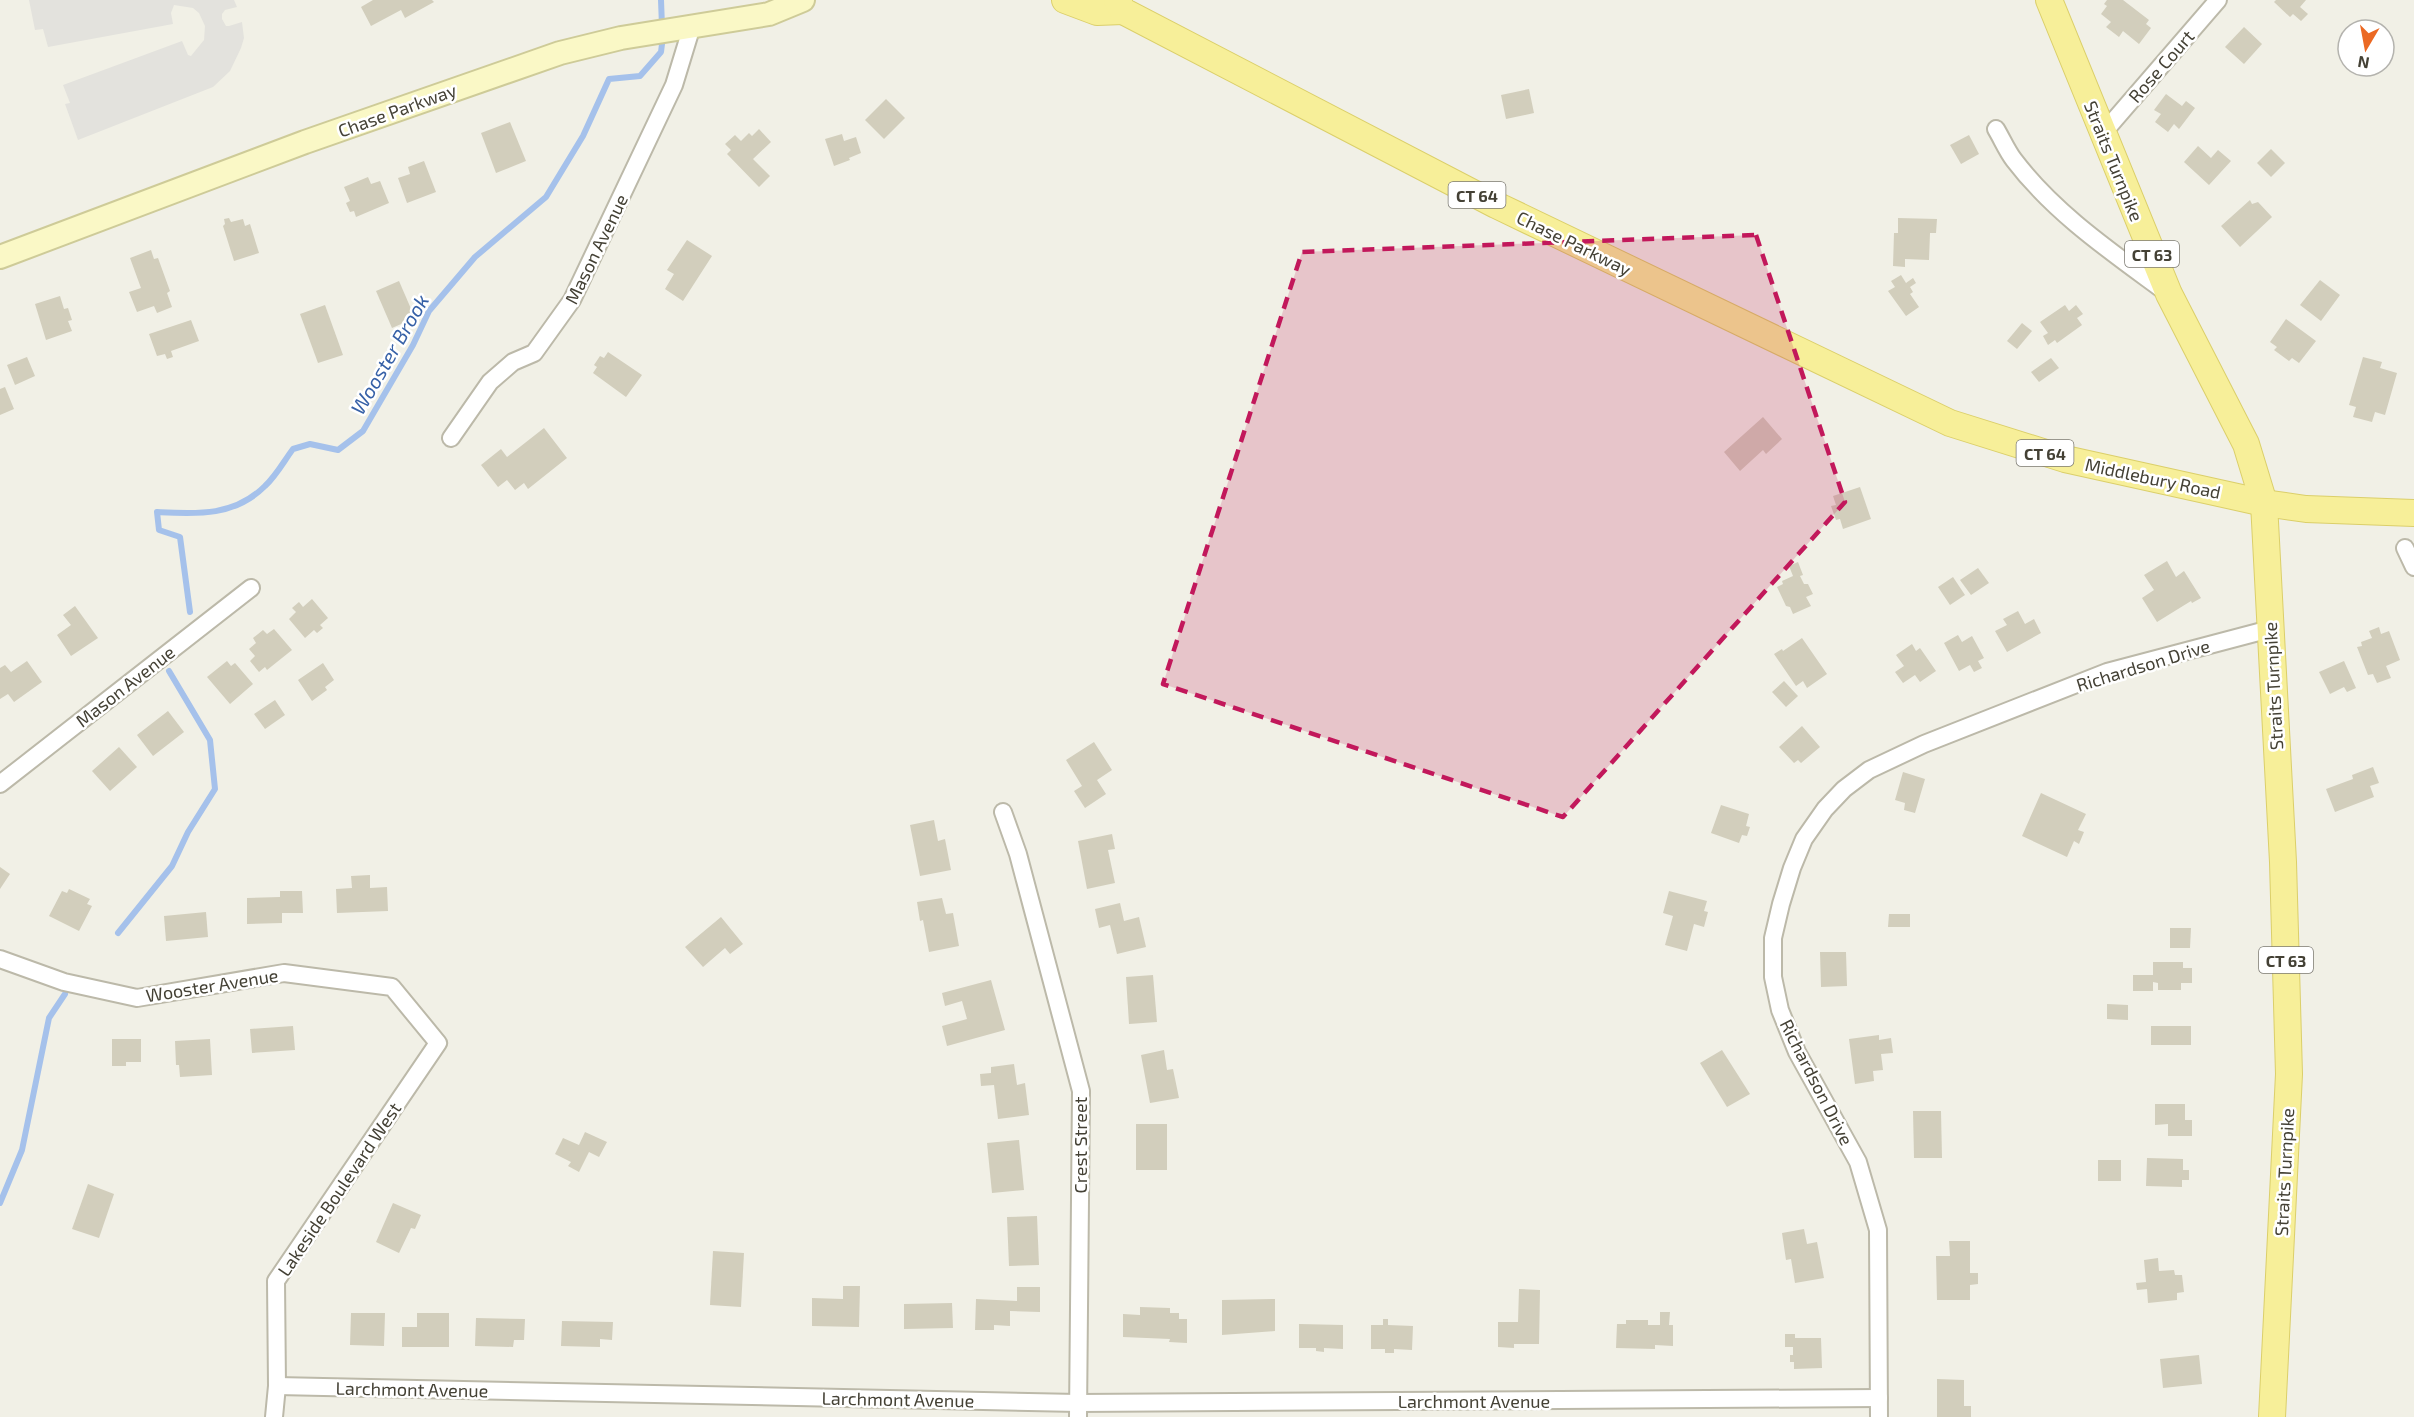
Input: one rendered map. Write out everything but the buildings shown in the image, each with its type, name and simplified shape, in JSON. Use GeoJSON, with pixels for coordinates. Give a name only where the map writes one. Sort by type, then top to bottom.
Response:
{"type":"FeatureCollection","features":[{"type":"Feature","properties":{"kind":"main road","name":"Chase Parkway"},"geometry":{"type":"LineString","coordinates":[[0,257],[305,142],[530,63],[592,44],[769,14],[803,0]]}},
{"type":"Feature","properties":{"kind":"main road","name":"Chase Parkway"},"geometry":{"type":"LineString","coordinates":[[1065,0],[1097,12],[1120,6],[1487,200],[1837,370]]}},
{"type":"Feature","properties":{"kind":"main road","name":"Straits Turnpike"},"geometry":{"type":"LineString","coordinates":[[2049,0],[2169,294],[2246,444],[2264,503],[2283,862],[2289,1074],[2272,1417]]}},
{"type":"Feature","properties":{"kind":"main road","name":"Middlebury Road"},"geometry":{"type":"LineString","coordinates":[[1837,370],[1950,423],[2065,459],[2264,503],[2306,509],[2414,513]]}},
{"type":"Feature","properties":{"kind":"street","name":"Rose Court"},"geometry":{"type":"LineString","coordinates":[[2104,132],[2218,0]]}},
{"type":"Feature","properties":{"kind":"street","name":"Mason Avenue"},"geometry":{"type":"LineString","coordinates":[[451,438],[490,382],[513,362],[534,353],[572,300],[674,85],[692,26]]}},
{"type":"Feature","properties":{"kind":"street"},"geometry":{"type":"LineString","coordinates":[[1996,129],[2014,159],[2048,197],[2104,246],[2169,294]]}},
{"type":"Feature","properties":{"kind":"street"},"geometry":{"type":"LineString","coordinates":[[2405,548],[2414,567]]}},
{"type":"Feature","properties":{"kind":"street","name":"Mason Avenue"},"geometry":{"type":"LineString","coordinates":[[0,784],[251,588]]}},
{"type":"Feature","properties":{"kind":"street","name":"Richardson Drive"},"geometry":{"type":"LineString","coordinates":[[1879,1417],[1878,1230],[1858,1162],[1797,1052],[1780,1010],[1773,977],[1773,939],[1792,868],[1804,839],[1825,809],[1844,789],[1869,770],[1924,744],[2107,672],[2270,629]]}},
{"type":"Feature","properties":{"kind":"street","name":"Crest Street"},"geometry":{"type":"LineString","coordinates":[[1003,812],[1018,854],[1081,1091],[1078,1410]]}},
{"type":"Feature","properties":{"kind":"street","name":"Wooster Avenue"},"geometry":{"type":"LineString","coordinates":[[0,959],[64,982],[137,998],[284,973],[392,987],[438,1043]]}},
{"type":"Feature","properties":{"kind":"street","name":"Lakeside Boulevard West"},"geometry":{"type":"LineString","coordinates":[[274,1417],[277,1386],[276,1281],[438,1043]]}},
{"type":"Feature","properties":{"kind":"street","name":"Larchmont Avenue"},"geometry":{"type":"LineString","coordinates":[[277,1386],[1078,1410],[1879,1398]]}},
{"type":"Feature","properties":{"kind":"highlighted area"},"geometry":{"type":"Polygon","coordinates":[[[1756,235],[1845,502],[1563,817],[1163,684],[1302,252],[1756,235]]]}},
{"type":"Feature","properties":{"kind":"shaded area"},"geometry":{"type":"Polygon","coordinates":[[[29,0],[234,0],[237,7],[225,10],[222,19],[226,26],[242,22],[244,38],[230,71],[213,87],[78,140],[65,104],[70,103],[63,85],[182,41],[188,55],[191,56],[204,40],[205,26],[199,13],[193,8],[174,5],[171,13],[173,24],[48,47],[43,29],[35,30],[29,0]]]}},
{"type":"Feature","properties":{"kind":"waterway","name":"Wooster Brook"},"geometry":{"type":"LineString","coordinates":[[661,0],[662,26]]}},
{"type":"Feature","properties":{"kind":"waterway","name":"Wooster Brook"},"geometry":{"type":"LineString","coordinates":[[190,612],[180,537],[159,530],[157,512],[200,513],[241,503],[269,482],[293,449],[310,444],[338,450],[363,431],[413,345],[429,311],[475,257],[546,197],[583,136],[609,79],[640,76],[661,52],[663,36]]}},
{"type":"Feature","properties":{"kind":"waterway","name":"Wooster Brook"},"geometry":{"type":"LineString","coordinates":[[118,933],[172,866],[188,832],[215,789],[210,740],[169,671]]}},
{"type":"Feature","properties":{"kind":"waterway","name":"Wooster Brook"},"geometry":{"type":"LineString","coordinates":[[0,1203],[22,1150],[49,1018],[65,994]]}}]}
